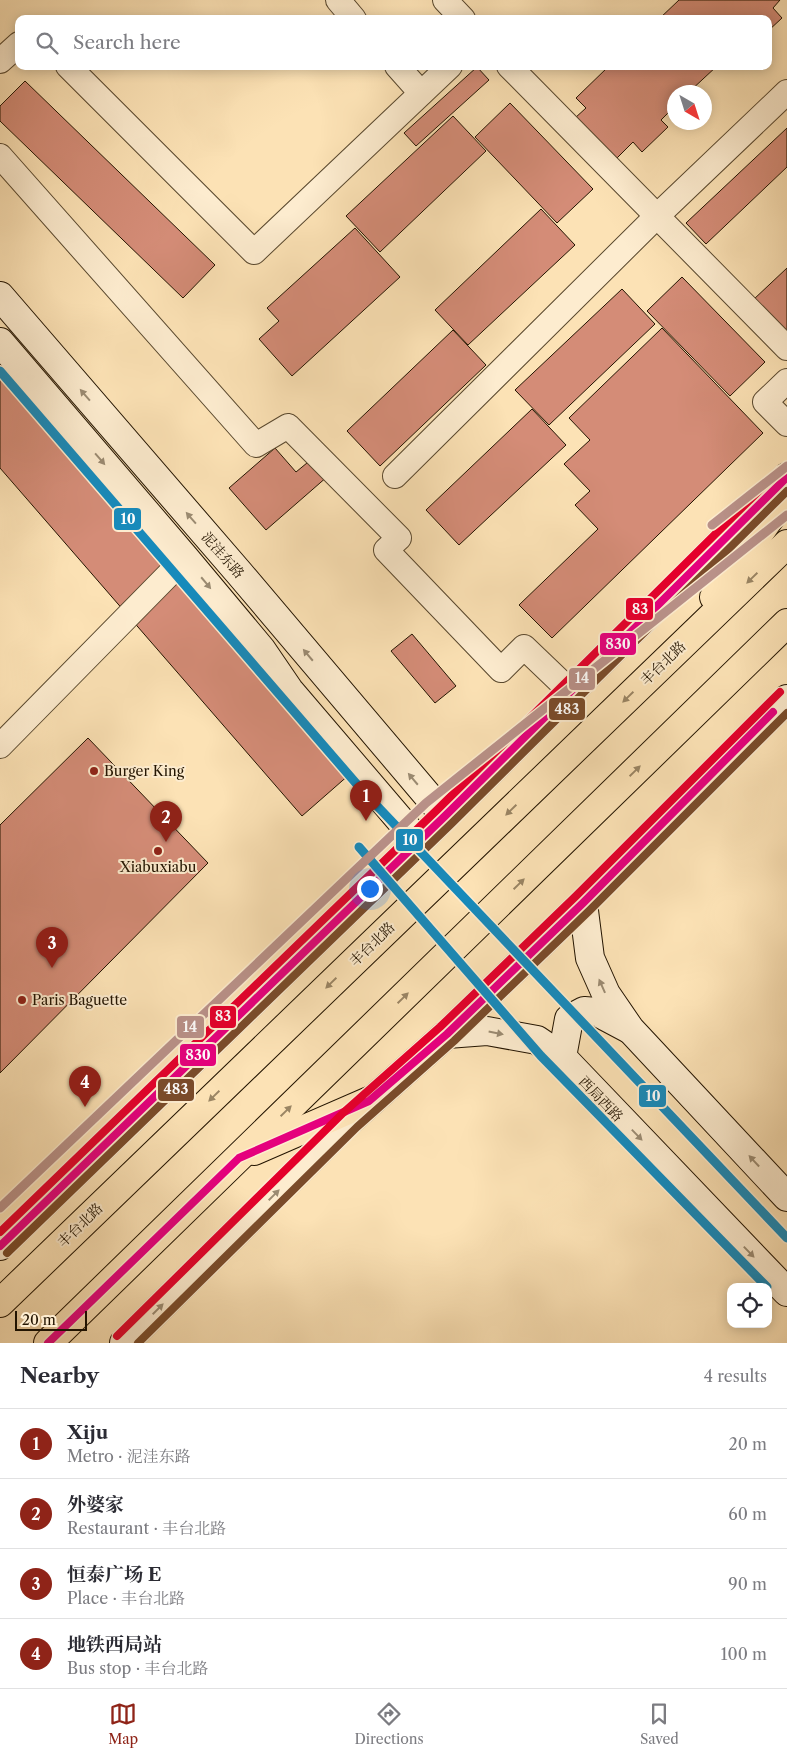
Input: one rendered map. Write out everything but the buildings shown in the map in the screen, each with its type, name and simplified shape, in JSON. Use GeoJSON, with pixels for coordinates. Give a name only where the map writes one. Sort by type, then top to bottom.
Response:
{"type":"FeatureCollection","features":[{"type":"Feature","properties":{"kind":"highway"},"geometry":{"type":"LineString","coordinates":[[676,651],[787,494]]}},
{"type":"Feature","properties":{"kind":"highway","name":"丰台北路"},"geometry":{"type":"LineString","coordinates":[[0,1303],[787,544]]}},
{"type":"Feature","properties":{"kind":"highway"},"geometry":{"type":"LineString","coordinates":[[48,1343],[787,623]]}},
{"type":"Feature","properties":{"kind":"highway"},"geometry":{"type":"LineString","coordinates":[[239,1158],[369,1101]]}},
{"type":"Feature","properties":{"kind":"street"},"geometry":{"type":"LineString","coordinates":[[338,0],[351,15]]}},
{"type":"Feature","properties":{"kind":"street"},"geometry":{"type":"LineString","coordinates":[[445,0],[459,15]]}},
{"type":"Feature","properties":{"kind":"street"},"geometry":{"type":"LineString","coordinates":[[0,61],[15,48]]}},
{"type":"Feature","properties":{"kind":"street"},"geometry":{"type":"LineString","coordinates":[[72,70],[254,252],[446,70]]}},
{"type":"Feature","properties":{"kind":"street"},"geometry":{"type":"LineString","coordinates":[[401,70],[421,93]]}},
{"type":"Feature","properties":{"kind":"street"},"geometry":{"type":"LineString","coordinates":[[513,70],[787,348]]}},
{"type":"Feature","properties":{"kind":"street"},"geometry":{"type":"LineString","coordinates":[[395,476],[657,216],[787,92]]}},
{"type":"Feature","properties":{"kind":"street"},"geometry":{"type":"LineString","coordinates":[[0,156],[256,445],[288,426],[400,538],[386,550],[501,670],[524,647],[572,692]]}},
{"type":"Feature","properties":{"kind":"street","name":"泥洼东路"},"geometry":{"type":"LineString","coordinates":[[0,296],[445,816]]}},
{"type":"Feature","properties":{"kind":"street"},"geometry":{"type":"LineString","coordinates":[[0,342],[261,648],[297,685],[373,772],[385,772],[391,766],[393,755]]}},
{"type":"Feature","properties":{"kind":"street"},"geometry":{"type":"LineString","coordinates":[[787,381],[765,402],[787,424]]}},
{"type":"Feature","properties":{"kind":"street"},"geometry":{"type":"LineString","coordinates":[[0,1246],[572,692],[787,477]]}},
{"type":"Feature","properties":{"kind":"street"},"geometry":{"type":"LineString","coordinates":[[0,746],[185,558]]}},
{"type":"Feature","properties":{"kind":"street"},"geometry":{"type":"LineString","coordinates":[[261,648],[289,690],[418,841]]}},
{"type":"Feature","properties":{"kind":"street"},"geometry":{"type":"LineString","coordinates":[[124,1343],[369,1101],[448,1034],[583,903],[787,699]]}},
{"type":"Feature","properties":{"kind":"street"},"geometry":{"type":"LineString","coordinates":[[583,903],[590,958],[606,994],[630,1029],[787,1197]]}},
{"type":"Feature","properties":{"kind":"street"},"geometry":{"type":"LineString","coordinates":[[562,1057],[568,1019],[584,1011],[597,1012],[630,1029]]}},
{"type":"Feature","properties":{"kind":"street","name":"西局西路"},"geometry":{"type":"LineString","coordinates":[[448,1034],[487,1031],[537,1040],[562,1057],[787,1292]]}},
{"type":"Feature","properties":{"kind":"transit line","name":"10"},"geometry":{"type":"LineString","coordinates":[[0,371],[361,789],[787,1238]]}},
{"type":"Feature","properties":{"kind":"transit line","name":"14"},"geometry":{"type":"LineString","coordinates":[[712,525],[787,466]]}},
{"type":"Feature","properties":{"kind":"transit line","name":"83"},"geometry":{"type":"LineString","coordinates":[[0,1232],[438,809],[780,470]]}},
{"type":"Feature","properties":{"kind":"transit line","name":"830"},"geometry":{"type":"LineString","coordinates":[[0,1246],[445,816],[787,477]]}},
{"type":"Feature","properties":{"kind":"transit line","name":"483"},"geometry":{"type":"LineString","coordinates":[[7,1253],[452,823],[787,491]]}},
{"type":"Feature","properties":{"kind":"transit line","name":"14"},"geometry":{"type":"LineString","coordinates":[[0,1208],[426,803],[787,515]]}},
{"type":"Feature","properties":{"kind":"transit line","name":"83"},"geometry":{"type":"LineString","coordinates":[[117,1336],[343,1113],[440,1027],[576,896],[780,692]]}},
{"type":"Feature","properties":{"kind":"transit line","name":"830"},"geometry":{"type":"LineString","coordinates":[[48,1343],[239,1158],[369,1101],[447,1034],[583,903],[773,712]]}},
{"type":"Feature","properties":{"kind":"transit line","name":"483"},"geometry":{"type":"LineString","coordinates":[[138,1343],[357,1127],[454,1041],[590,910],[787,713]]}},
{"type":"Feature","properties":{"kind":"transit line","name":"10"},"geometry":{"type":"LineString","coordinates":[[359,847],[541,1056],[763,1283]]}},
{"type":"Feature","properties":{"kind":"place","name":"Burger King"},"geometry":{"type":"Point","coordinates":[94,771]}},
{"type":"Feature","properties":{"kind":"place","name":"Xiju"},"geometry":{"type":"Point","coordinates":[366,821]}},
{"type":"Feature","properties":{"kind":"place","name":"外婆家"},"geometry":{"type":"Point","coordinates":[166,842]}},
{"type":"Feature","properties":{"kind":"place","name":"Xiabuxiabu"},"geometry":{"type":"Point","coordinates":[158,851]}},
{"type":"Feature","properties":{"kind":"place","name":"恒泰广场 E"},"geometry":{"type":"Point","coordinates":[52,968]}},
{"type":"Feature","properties":{"kind":"place","name":"Paris Baguette"},"geometry":{"type":"Point","coordinates":[22,1000]}},
{"type":"Feature","properties":{"kind":"place","name":"地铁西局站"},"geometry":{"type":"Point","coordinates":[85,1107]}}]}
